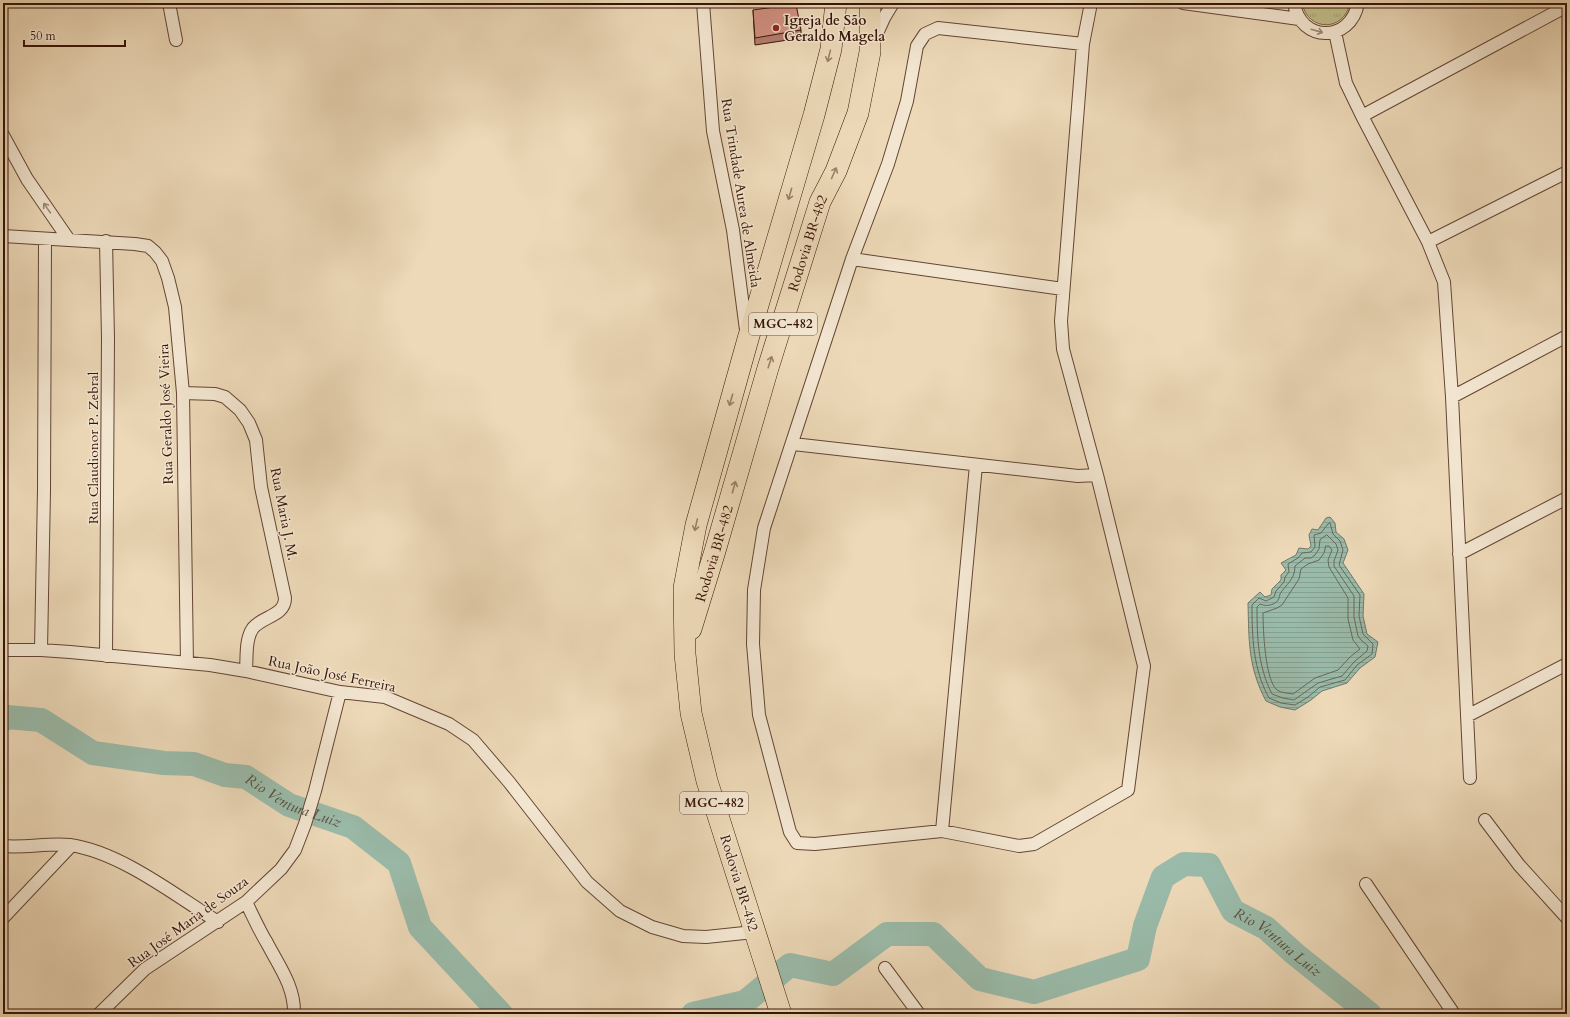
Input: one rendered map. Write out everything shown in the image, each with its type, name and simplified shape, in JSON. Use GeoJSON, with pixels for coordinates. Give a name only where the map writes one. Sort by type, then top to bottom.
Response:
{"type":"FeatureCollection","features":[{"type":"Feature","properties":{"kind":"highway","name":"Rodovia BR-482"},"geometry":{"type":"LineString","coordinates":[[781,1014],[707,781],[691,713],[685,654],[684,588],[696,525],[748,339],[814,115],[831,49],[836,3]]}},
{"type":"Feature","properties":{"kind":"highway","name":"Rodovia BR-482"},"geometry":{"type":"LineString","coordinates":[[686,645],[768,368],[820,202],[836,171],[858,113],[870,52],[870,3]]}},
{"type":"Feature","properties":{"kind":"street"},"geometry":{"type":"LineString","coordinates":[[169,3],[176,40]]}},
{"type":"Feature","properties":{"kind":"street","name":"Rua Trindade Aurea de Almeida"},"geometry":{"type":"LineString","coordinates":[[703,3],[713,131],[733,230],[748,339]]}},
{"type":"Feature","properties":{"kind":"street"},"geometry":{"type":"LineString","coordinates":[[870,52],[884,18],[893,3]]}},
{"type":"Feature","properties":{"kind":"street"},"geometry":{"type":"LineString","coordinates":[[1083,44],[938,28],[925,34],[917,46],[907,101],[888,164],[852,259],[793,444],[764,528],[754,590],[753,644],[759,715],[790,832],[797,843],[815,844],[942,831],[1019,846],[1034,844],[1128,790],[1144,666],[1097,475],[1063,349],[1061,321],[1083,44],[1091,3]]}},
{"type":"Feature","properties":{"kind":"street"},"geometry":{"type":"LineString","coordinates":[[1183,3],[1299,19]]}},
{"type":"Feature","properties":{"kind":"street"},"geometry":{"type":"LineString","coordinates":[[1294,3],[1299,19],[1305,25],[1315,31],[1327,33],[1335,32],[1349,24],[1354,17],[1358,3]]}},
{"type":"Feature","properties":{"kind":"street"},"geometry":{"type":"LineString","coordinates":[[1362,116],[1567,6]]}},
{"type":"Feature","properties":{"kind":"street"},"geometry":{"type":"LineString","coordinates":[[1335,32],[1346,83],[1428,242],[1444,282],[1452,397],[1470,778]]}},
{"type":"Feature","properties":{"kind":"street"},"geometry":{"type":"LineString","coordinates":[[3,135],[28,179],[69,240]]}},
{"type":"Feature","properties":{"kind":"street"},"geometry":{"type":"LineString","coordinates":[[1428,242],[1567,172]]}},
{"type":"Feature","properties":{"kind":"street","name":"Rua Geraldo José Vieira"},"geometry":{"type":"LineString","coordinates":[[3,236],[106,241],[148,246],[162,261],[175,307],[183,393],[187,663]]}},
{"type":"Feature","properties":{"kind":"street"},"geometry":{"type":"LineString","coordinates":[[41,650],[44,482],[45,239]]}},
{"type":"Feature","properties":{"kind":"street","name":"Rua Claudionor P. Zebral"},"geometry":{"type":"LineString","coordinates":[[106,241],[108,338],[106,656]]}},
{"type":"Feature","properties":{"kind":"street"},"geometry":{"type":"LineString","coordinates":[[852,259],[1063,289]]}},
{"type":"Feature","properties":{"kind":"street"},"geometry":{"type":"LineString","coordinates":[[1452,397],[1567,336]]}},
{"type":"Feature","properties":{"kind":"street","name":"Rua Maria J. M."},"geometry":{"type":"LineString","coordinates":[[183,393],[216,394],[225,397],[232,402],[249,423],[256,440],[261,487],[286,598],[285,605],[281,610],[259,622],[252,629],[247,651],[246,671]]}},
{"type":"Feature","properties":{"kind":"street"},"geometry":{"type":"LineString","coordinates":[[793,444],[1078,476],[1097,475]]}},
{"type":"Feature","properties":{"kind":"street"},"geometry":{"type":"LineString","coordinates":[[942,831],[976,465]]}},
{"type":"Feature","properties":{"kind":"street"},"geometry":{"type":"LineString","coordinates":[[1459,554],[1567,498]]}},
{"type":"Feature","properties":{"kind":"street","name":"Rua João José Ferreira"},"geometry":{"type":"LineString","coordinates":[[3,650],[41,650],[187,663],[246,671],[340,692],[384,698],[449,724],[473,740],[509,782],[587,882],[620,911],[652,927],[683,936],[706,937],[754,932]]}},
{"type":"Feature","properties":{"kind":"street"},"geometry":{"type":"LineString","coordinates":[[1467,716],[1567,664]]}},
{"type":"Feature","properties":{"kind":"street","name":"Rua José Maria de Souza"},"geometry":{"type":"LineString","coordinates":[[99,1014],[145,969],[246,902],[281,869],[295,850],[305,824],[315,791],[340,692]]}},
{"type":"Feature","properties":{"kind":"street"},"geometry":{"type":"LineString","coordinates":[[1485,820],[1519,865],[1567,918]]}},
{"type":"Feature","properties":{"kind":"street"},"geometry":{"type":"LineString","coordinates":[[3,846],[17,847],[55,844],[96,851],[123,862],[218,922]]}},
{"type":"Feature","properties":{"kind":"street"},"geometry":{"type":"LineString","coordinates":[[3,918],[71,846]]}},
{"type":"Feature","properties":{"kind":"street"},"geometry":{"type":"LineString","coordinates":[[1366,884],[1454,1014]]}},
{"type":"Feature","properties":{"kind":"street"},"geometry":{"type":"LineString","coordinates":[[246,902],[267,944],[287,976],[294,1006],[294,1014]]}},
{"type":"Feature","properties":{"kind":"street"},"geometry":{"type":"LineString","coordinates":[[885,968],[919,1014]]}},
{"type":"Feature","properties":{"kind":"green space"},"geometry":{"type":"Polygon","coordinates":[[[1302,3],[1350,3],[1346,13],[1341,19],[1326,25],[1311,19],[1306,13],[1302,3]]]}},
{"type":"Feature","properties":{"kind":"water"},"geometry":{"type":"Polygon","coordinates":[[[1330,517],[1335,523],[1336,532],[1344,539],[1348,550],[1343,563],[1364,594],[1363,616],[1367,634],[1378,642],[1375,657],[1360,668],[1347,683],[1322,691],[1295,710],[1280,707],[1266,701],[1256,677],[1249,642],[1248,603],[1260,592],[1265,597],[1271,595],[1272,589],[1281,580],[1281,575],[1286,570],[1281,563],[1296,555],[1299,548],[1308,549],[1311,546],[1309,535],[1312,529],[1318,530],[1326,518],[1330,517]]]}},
{"type":"Feature","properties":{"kind":"building","name":"Igreja de São Geraldo Magela"},"geometry":{"type":"Polygon","coordinates":[[[796,4],[801,30],[755,38],[753,10],[796,4]]]}},
{"type":"Feature","properties":{"kind":"waterway","name":"Rio Ventura Luiz"},"geometry":{"type":"LineString","coordinates":[[3,720],[7,717],[41,720],[93,753],[164,763],[194,764],[225,775],[246,777],[289,805],[353,827],[399,863],[420,927],[501,1014]]}},
{"type":"Feature","properties":{"kind":"waterway","name":"Rio Ventura Luiz"},"geometry":{"type":"LineString","coordinates":[[693,1014],[745,1002],[790,965],[833,974],[887,934],[933,934],[980,979],[1034,992],[1138,959],[1145,926],[1163,877],[1184,864],[1209,865],[1233,911],[1266,928],[1295,954],[1370,1014]]}},
{"type":"Feature","properties":{"kind":"place","name":"Igreja de São Geraldo Magela"},"geometry":{"type":"Point","coordinates":[776,28]}}]}
